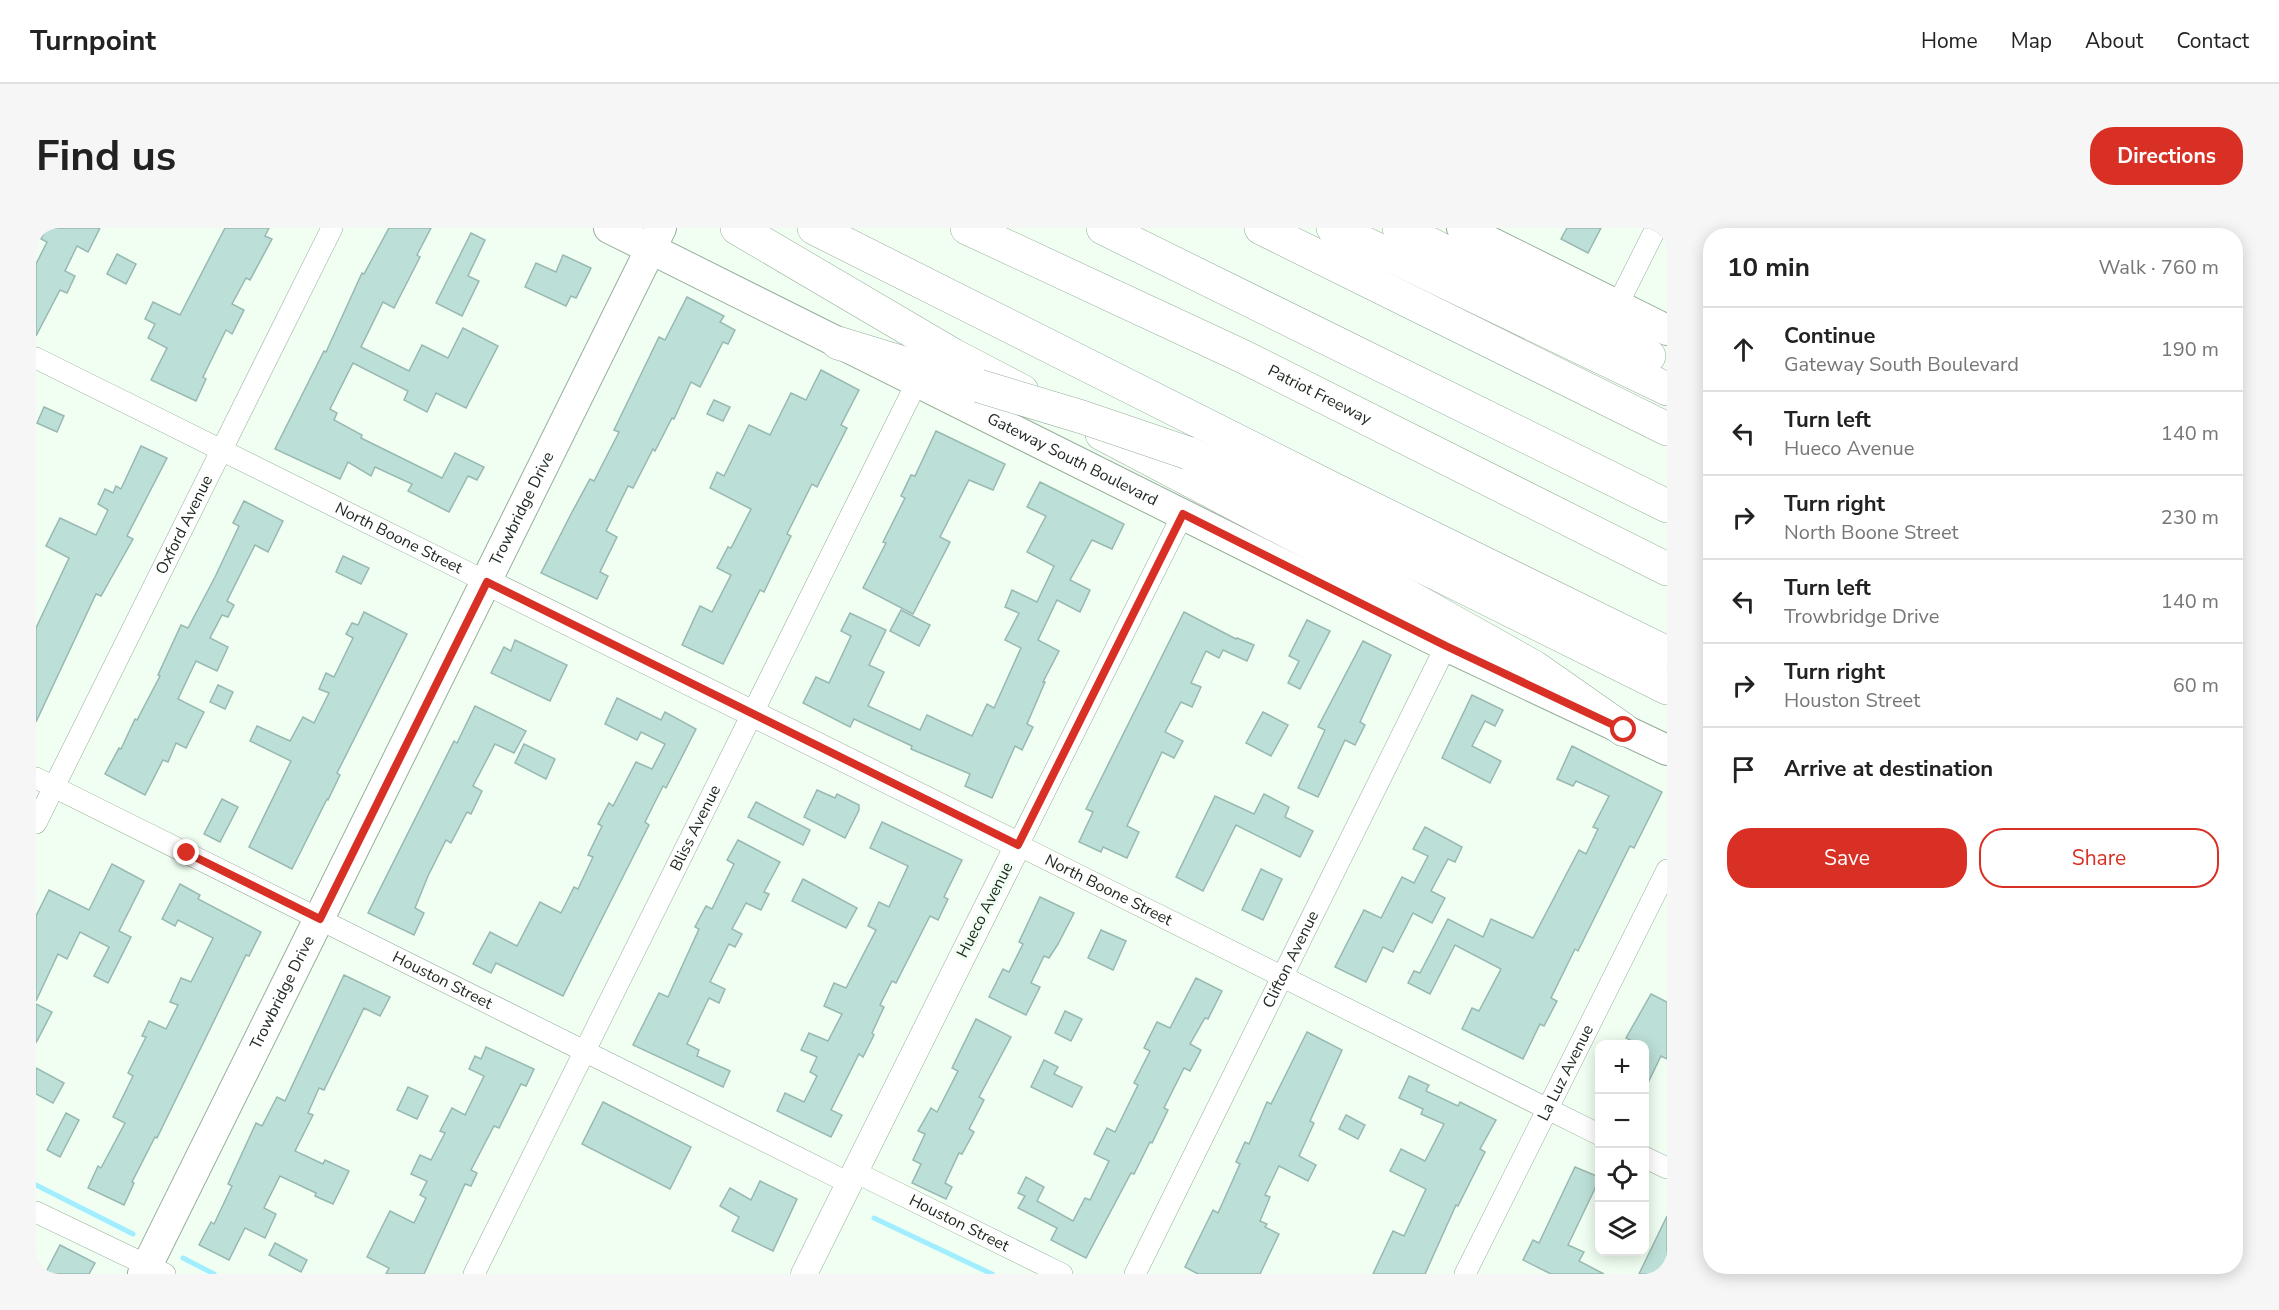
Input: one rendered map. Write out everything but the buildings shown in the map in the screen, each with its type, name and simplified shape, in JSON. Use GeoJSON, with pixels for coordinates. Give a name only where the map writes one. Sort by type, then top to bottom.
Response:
{"type":"FeatureCollection","features":[{"type":"Feature","properties":{"kind":"highway"},"geometry":{"type":"LineString","coordinates":[[737,228],[953,355],[1361,570],[1534,667],[1624,730]]}},
{"type":"Feature","properties":{"kind":"highway"},"geometry":{"type":"LineString","coordinates":[[814,228],[1667,653]]}},
{"type":"Feature","properties":{"kind":"highway","name":"Patriot Freeway"},"geometry":{"type":"LineString","coordinates":[[967,228],[1242,356],[1667,569]]}},
{"type":"Feature","properties":{"kind":"highway"},"geometry":{"type":"LineString","coordinates":[[1103,228],[1667,506]]}},
{"type":"Feature","properties":{"kind":"highway"},"geometry":{"type":"LineString","coordinates":[[1261,228],[1667,429]]}},
{"type":"Feature","properties":{"kind":"highway"},"geometry":{"type":"LineString","coordinates":[[1333,228],[1662,379]]}},
{"type":"Feature","properties":{"kind":"highway"},"geometry":{"type":"LineString","coordinates":[[1399,228],[1662,379]]}},
{"type":"Feature","properties":{"kind":"highway"},"geometry":{"type":"LineString","coordinates":[[838,343],[1082,417],[1188,453],[1266,489],[1667,687]]}},
{"type":"Feature","properties":{"kind":"main road","name":"Gateway South Boulevard"},"geometry":{"type":"LineString","coordinates":[[609,228],[656,239],[838,343],[1446,646],[1667,750]]}},
{"type":"Feature","properties":{"kind":"main road"},"geometry":{"type":"LineString","coordinates":[[1462,228],[1667,330]]}},
{"type":"Feature","properties":{"kind":"main road","name":"Trowbridge Drive"},"geometry":{"type":"LineString","coordinates":[[152,1271],[320,919],[656,239]]}},
{"type":"Feature","properties":{"kind":"street","name":"Oxford Avenue"},"geometry":{"type":"LineString","coordinates":[[36,823],[45,782],[221,451],[332,228]]}},
{"type":"Feature","properties":{"kind":"street"},"geometry":{"type":"LineString","coordinates":[[1617,306],[1656,228]]}},
{"type":"Feature","properties":{"kind":"street","name":"North Boone Street"},"geometry":{"type":"LineString","coordinates":[[36,358],[1595,1133]]}},
{"type":"Feature","properties":{"kind":"street","name":"Bliss Avenue"},"geometry":{"type":"LineString","coordinates":[[474,1274],[917,382]]}},
{"type":"Feature","properties":{"kind":"street","name":"Hueco Avenue"},"geometry":{"type":"LineString","coordinates":[[804,1274],[1183,514]]}},
{"type":"Feature","properties":{"kind":"street","name":"Clifton Avenue"},"geometry":{"type":"LineString","coordinates":[[1136,1274],[1446,646]]}},
{"type":"Feature","properties":{"kind":"street","name":"Houston Street"},"geometry":{"type":"LineString","coordinates":[[45,782],[585,1051],[852,1178],[1062,1274]]}},
{"type":"Feature","properties":{"kind":"street","name":"La Luz Avenue"},"geometry":{"type":"LineString","coordinates":[[1464,1274],[1667,870]]}},
{"type":"Feature","properties":{"kind":"street"},"geometry":{"type":"LineString","coordinates":[[1649,1159],[1667,1168]]}},
{"type":"Feature","properties":{"kind":"street"},"geometry":{"type":"LineString","coordinates":[[36,1212],[152,1271]]}},
{"type":"Feature","properties":{"kind":"waterway"},"geometry":{"type":"LineString","coordinates":[[36,1185],[133,1234]]}},
{"type":"Feature","properties":{"kind":"waterway"},"geometry":{"type":"LineString","coordinates":[[874,1218],[992,1274]]}},
{"type":"Feature","properties":{"kind":"waterway"},"geometry":{"type":"LineString","coordinates":[[183,1258],[214,1274]]}},
{"type":"Feature","properties":{"kind":"route"},"geometry":{"type":"LineString","coordinates":[[187,853],[320,919],[487,582],[1018,845],[1183,514],[1446,646],[1624,730]]}}]}
